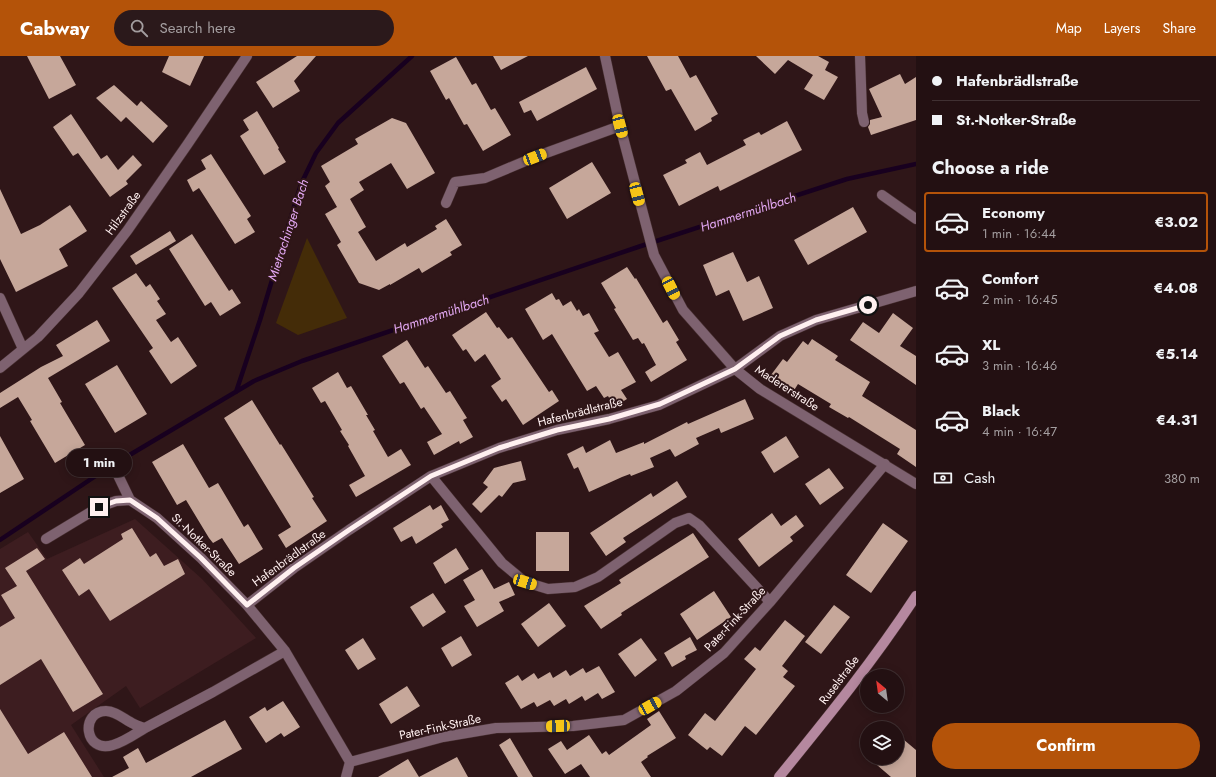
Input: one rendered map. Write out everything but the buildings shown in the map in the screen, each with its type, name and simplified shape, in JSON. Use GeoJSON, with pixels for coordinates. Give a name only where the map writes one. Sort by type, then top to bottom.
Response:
{"type":"FeatureCollection","features":[{"type":"Feature","properties":{"kind":"main road","name":"Ruselstraße"},"geometry":{"type":"LineString","coordinates":[[779,777],[837,705],[899,623],[916,596]]}},
{"type":"Feature","properties":{"kind":"street","name":"Hilzstraße"},"geometry":{"type":"LineString","coordinates":[[0,368],[38,337],[79,294],[187,145],[247,56]]}},
{"type":"Feature","properties":{"kind":"street","name":"Madererstraße"},"geometry":{"type":"LineString","coordinates":[[605,56],[620,126],[654,255],[683,310],[735,369],[760,389],[916,484]]}},
{"type":"Feature","properties":{"kind":"street"},"geometry":{"type":"LineString","coordinates":[[860,56],[862,113],[864,122]]}},
{"type":"Feature","properties":{"kind":"street"},"geometry":{"type":"LineString","coordinates":[[446,204],[455,182],[485,178],[535,157],[620,126]]}},
{"type":"Feature","properties":{"kind":"street"},"geometry":{"type":"LineString","coordinates":[[882,195],[916,220]]}},
{"type":"Feature","properties":{"kind":"street","name":"Hafenbrädlstraße"},"geometry":{"type":"LineString","coordinates":[[247,605],[300,564],[431,476],[499,448],[557,430],[609,419],[660,404],[735,369],[780,336],[816,320],[916,291]]}},
{"type":"Feature","properties":{"kind":"street"},"geometry":{"type":"LineString","coordinates":[[0,298],[23,349]]}},
{"type":"Feature","properties":{"kind":"street","name":"Pater-Fink-Straße"},"geometry":{"type":"LineString","coordinates":[[350,762],[443,737],[496,728],[573,726],[624,720],[676,691],[724,654],[770,602],[885,464]]}},
{"type":"Feature","properties":{"kind":"street","name":"St.-Notker-Straße"},"geometry":{"type":"LineString","coordinates":[[116,472],[130,500],[157,518],[201,558],[247,605],[285,651],[350,762]]}},
{"type":"Feature","properties":{"kind":"street"},"geometry":{"type":"LineString","coordinates":[[431,476],[502,563],[525,582],[548,589],[575,587],[598,577],[675,523],[689,518],[699,524],[770,602]]}},
{"type":"Feature","properties":{"kind":"street"},"geometry":{"type":"LineString","coordinates":[[46,539],[99,507],[116,501],[130,500]]}},
{"type":"Feature","properties":{"kind":"street"},"geometry":{"type":"LineString","coordinates":[[145,728],[135,725],[111,712],[103,711],[92,718],[89,724],[88,732],[90,737],[96,743],[108,746],[122,741],[285,651]]}},
{"type":"Feature","properties":{"kind":"street"},"geometry":{"type":"LineString","coordinates":[[346,777],[350,762]]}},
{"type":"Feature","properties":{"kind":"shaded area"},"geometry":{"type":"Polygon","coordinates":[[[307,238],[347,318],[298,335],[276,323],[307,238]]]}},
{"type":"Feature","properties":{"kind":"shaded area"},"geometry":{"type":"Polygon","coordinates":[[[135,519],[202,579],[256,638],[140,708],[126,686],[71,725],[104,777],[0,777],[0,549],[28,532],[47,559],[135,519]]]}},
{"type":"Feature","properties":{"kind":"waterway","name":"Mietrachinger Bach"},"geometry":{"type":"LineString","coordinates":[[236,392],[260,320],[301,184],[316,153],[338,123],[412,56]]}},
{"type":"Feature","properties":{"kind":"waterway","name":"Hammermühlbach"},"geometry":{"type":"LineString","coordinates":[[0,540],[106,469],[254,381],[302,361],[638,247],[847,179],[916,164]]}},
{"type":"Feature","properties":{"kind":"route"},"geometry":{"type":"LineString","coordinates":[[99,507],[116,501],[130,500],[157,518],[201,558],[247,605],[294,568],[431,476],[499,448],[557,430],[609,419],[660,404],[735,369],[780,336],[816,320],[868,305]]}}]}
